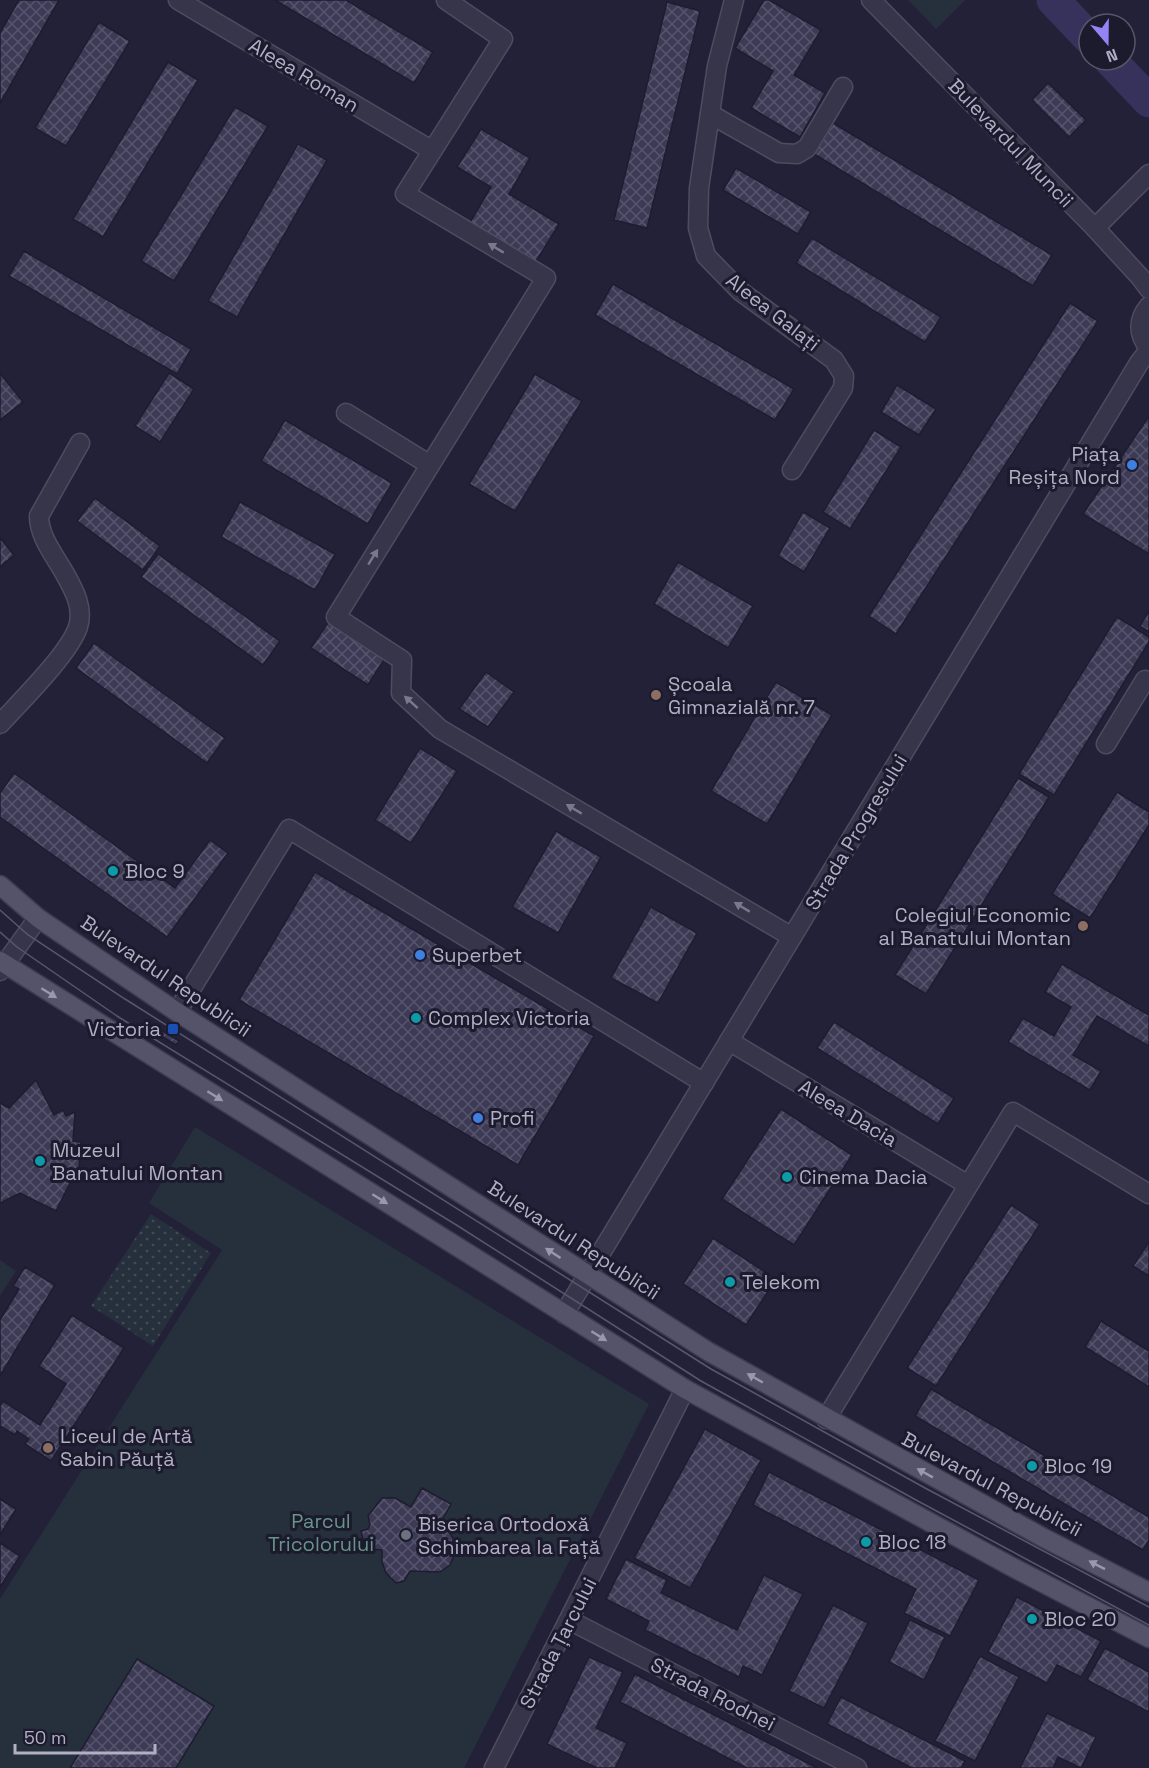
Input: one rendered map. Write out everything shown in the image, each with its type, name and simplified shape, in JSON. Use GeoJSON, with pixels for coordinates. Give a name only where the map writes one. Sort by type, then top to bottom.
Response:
{"type":"FeatureCollection","features":[{"type":"Feature","properties":{"kind":"main road","name":"Bulevardul Republicii"},"geometry":{"type":"LineString","coordinates":[[0,885],[38,918],[177,1012],[709,1352],[1042,1537],[1149,1592]]}},
{"type":"Feature","properties":{"kind":"main road"},"geometry":{"type":"LineString","coordinates":[[1,966],[686,1389],[1016,1569],[1149,1638]]}},
{"type":"Feature","properties":{"kind":"street","name":"Aleea Roman"},"geometry":{"type":"LineString","coordinates":[[178,0],[431,150]]}},
{"type":"Feature","properties":{"kind":"street"},"geometry":{"type":"LineString","coordinates":[[446,0],[503,39],[405,194],[546,278],[336,617],[402,660],[401,693],[440,729],[792,937]]}},
{"type":"Feature","properties":{"kind":"street","name":"Aleea Galați"},"geometry":{"type":"LineString","coordinates":[[734,0],[717,66],[699,198],[698,228],[706,256],[740,291],[834,360],[844,376],[843,388],[792,470]]}},
{"type":"Feature","properties":{"kind":"street","name":"Bulevardul Muncii"},"geometry":{"type":"LineString","coordinates":[[871,0],[1095,228],[1149,289]]}},
{"type":"Feature","properties":{"kind":"street"},"geometry":{"type":"LineString","coordinates":[[710,114],[779,153],[797,154],[807,148],[843,87]]}},
{"type":"Feature","properties":{"kind":"street"},"geometry":{"type":"LineString","coordinates":[[1095,228],[1149,174]]}},
{"type":"Feature","properties":{"kind":"street"},"geometry":{"type":"LineString","coordinates":[[1149,306],[1143,313],[1140,323],[1143,342],[1149,349]]}},
{"type":"Feature","properties":{"kind":"street","name":"Strada Progresului"},"geometry":{"type":"LineString","coordinates":[[564,1314],[1149,349]]}},
{"type":"Feature","properties":{"kind":"street"},"geometry":{"type":"LineString","coordinates":[[346,413],[430,465]]}},
{"type":"Feature","properties":{"kind":"street"},"geometry":{"type":"LineString","coordinates":[[0,724],[68,646],[79,626],[79,607],[75,592],[43,536],[39,526],[39,516],[80,443]]}},
{"type":"Feature","properties":{"kind":"street"},"geometry":{"type":"LineString","coordinates":[[1106,744],[1145,680],[1149,682]]}},
{"type":"Feature","properties":{"kind":"street"},"geometry":{"type":"LineString","coordinates":[[177,1012],[289,829],[704,1083]]}},
{"type":"Feature","properties":{"kind":"street"},"geometry":{"type":"LineString","coordinates":[[1,966],[38,918]]}},
{"type":"Feature","properties":{"kind":"street","name":"Aleea Dacia"},"geometry":{"type":"LineString","coordinates":[[729,1041],[968,1185]]}},
{"type":"Feature","properties":{"kind":"street"},"geometry":{"type":"LineString","coordinates":[[826,1419],[1012,1112],[1149,1194]]}},
{"type":"Feature","properties":{"kind":"street","name":"Strada Țarcului"},"geometry":{"type":"LineString","coordinates":[[494,1768],[686,1389]]}},
{"type":"Feature","properties":{"kind":"street","name":"Strada Rodnei"},"geometry":{"type":"LineString","coordinates":[[569,1620],[851,1767]]}},
{"type":"Feature","properties":{"kind":"green space"},"geometry":{"type":"Polygon","coordinates":[[[908,0],[965,0],[936,29],[908,0]]]}},
{"type":"Feature","properties":{"kind":"green space","name":"Parcul Tricolorului"},"geometry":{"type":"Polygon","coordinates":[[[195,1127],[649,1404],[464,1768],[0,1768],[0,1599],[222,1250],[149,1203],[195,1127]]]}},
{"type":"Feature","properties":{"kind":"green space"},"geometry":{"type":"Polygon","coordinates":[[[151,1214],[211,1253],[153,1346],[91,1306],[151,1214]]]}},
{"type":"Feature","properties":{"kind":"green space"},"geometry":{"type":"Polygon","coordinates":[[[0,1260],[16,1271],[0,1296],[0,1260]]]}},
{"type":"Feature","properties":{"kind":"building"},"geometry":{"type":"Polygon","coordinates":[[[19,0],[59,0],[0,103],[0,33],[19,0]]]}},
{"type":"Feature","properties":{"kind":"building"},"geometry":{"type":"Polygon","coordinates":[[[275,0],[346,0],[433,52],[414,83],[275,0]]]}},
{"type":"Feature","properties":{"kind":"building"},"geometry":{"type":"Polygon","coordinates":[[[764,0],[769,0],[821,30],[794,75],[825,93],[800,137],[751,108],[773,71],[735,48],[764,0]]]}},
{"type":"Feature","properties":{"kind":"building"},"geometry":{"type":"Polygon","coordinates":[[[667,2],[700,11],[647,228],[614,220],[667,2]]]}},
{"type":"Feature","properties":{"kind":"building"},"geometry":{"type":"Polygon","coordinates":[[[99,22],[130,41],[66,146],[35,128],[99,22]]]}},
{"type":"Feature","properties":{"kind":"building"},"geometry":{"type":"Polygon","coordinates":[[[168,62],[198,80],[103,237],[73,219],[168,62]]]}},
{"type":"Feature","properties":{"kind":"building"},"geometry":{"type":"Polygon","coordinates":[[[1048,83],[1086,120],[1069,137],[1032,100],[1048,83]]]}},
{"type":"Feature","properties":{"kind":"building"},"geometry":{"type":"Polygon","coordinates":[[[235,107],[268,126],[174,281],[141,261],[235,107]]]}},
{"type":"Feature","properties":{"kind":"building"},"geometry":{"type":"Polygon","coordinates":[[[833,123],[1052,255],[1033,286],[814,154],[833,123]]]}},
{"type":"Feature","properties":{"kind":"building"},"geometry":{"type":"Polygon","coordinates":[[[481,129],[530,158],[509,194],[559,224],[535,263],[469,224],[491,187],[457,167],[481,129]]]}},
{"type":"Feature","properties":{"kind":"building"},"geometry":{"type":"Polygon","coordinates":[[[298,144],[327,160],[237,317],[208,301],[298,144]]]}},
{"type":"Feature","properties":{"kind":"building"},"geometry":{"type":"Polygon","coordinates":[[[736,168],[811,212],[798,234],[723,190],[736,168]]]}},
{"type":"Feature","properties":{"kind":"building"},"geometry":{"type":"Polygon","coordinates":[[[812,238],[941,317],[925,342],[796,263],[812,238]]]}},
{"type":"Feature","properties":{"kind":"building"},"geometry":{"type":"Polygon","coordinates":[[[24,251],[191,349],[177,374],[9,276],[24,251]]]}},
{"type":"Feature","properties":{"kind":"building"},"geometry":{"type":"Polygon","coordinates":[[[613,284],[794,389],[775,420],[595,315],[613,284]]]}},
{"type":"Feature","properties":{"kind":"building"},"geometry":{"type":"Polygon","coordinates":[[[1070,303],[1098,321],[896,634],[869,616],[1070,303]]]}},
{"type":"Feature","properties":{"kind":"building"},"geometry":{"type":"Polygon","coordinates":[[[0,373],[23,402],[0,420],[0,373]]]}},
{"type":"Feature","properties":{"kind":"building"},"geometry":{"type":"Polygon","coordinates":[[[169,373],[194,389],[160,442],[135,426],[169,373]]]}},
{"type":"Feature","properties":{"kind":"building"},"geometry":{"type":"Polygon","coordinates":[[[535,374],[582,401],[515,511],[469,484],[535,374]]]}},
{"type":"Feature","properties":{"kind":"building"},"geometry":{"type":"Polygon","coordinates":[[[897,385],[936,409],[919,435],[881,412],[897,385]]]}},
{"type":"Feature","properties":{"kind":"building","name":"Piața Reșița Nord"},"geometry":{"type":"Polygon","coordinates":[[[1149,416],[1149,554],[1083,514],[1149,416]]]}},
{"type":"Feature","properties":{"kind":"building"},"geometry":{"type":"Polygon","coordinates":[[[285,420],[392,483],[368,524],[261,461],[285,420]]]}},
{"type":"Feature","properties":{"kind":"building"},"geometry":{"type":"Polygon","coordinates":[[[874,430],[901,447],[850,529],[823,512],[874,430]]]}},
{"type":"Feature","properties":{"kind":"building"},"geometry":{"type":"Polygon","coordinates":[[[95,498],[160,546],[143,570],[77,521],[95,498]]]}},
{"type":"Feature","properties":{"kind":"building"},"geometry":{"type":"Polygon","coordinates":[[[240,502],[335,554],[315,590],[221,537],[240,502]]]}},
{"type":"Feature","properties":{"kind":"building"},"geometry":{"type":"Polygon","coordinates":[[[803,512],[830,528],[804,572],[778,556],[803,512]]]}},
{"type":"Feature","properties":{"kind":"building"},"geometry":{"type":"Polygon","coordinates":[[[0,538],[14,555],[0,567],[0,538]]]}},
{"type":"Feature","properties":{"kind":"building"},"geometry":{"type":"Polygon","coordinates":[[[158,554],[280,641],[263,665],[141,577],[158,554]]]}},
{"type":"Feature","properties":{"kind":"building"},"geometry":{"type":"Polygon","coordinates":[[[678,562],[753,606],[728,648],[654,604],[678,562]]]}},
{"type":"Feature","properties":{"kind":"building"},"geometry":{"type":"Polygon","coordinates":[[[1149,611],[1149,632],[1140,626],[1149,611]]]}},
{"type":"Feature","properties":{"kind":"building"},"geometry":{"type":"Polygon","coordinates":[[[1117,617],[1149,637],[1149,642],[1054,795],[1019,774],[1117,617]]]}},
{"type":"Feature","properties":{"kind":"building"},"geometry":{"type":"Polygon","coordinates":[[[329,621],[385,658],[368,685],[311,648],[329,621]]]}},
{"type":"Feature","properties":{"kind":"building"},"geometry":{"type":"Polygon","coordinates":[[[94,643],[225,738],[207,763],[76,668],[94,643]]]}},
{"type":"Feature","properties":{"kind":"building"},"geometry":{"type":"Polygon","coordinates":[[[486,672],[514,692],[488,727],[459,709],[486,672]]]}},
{"type":"Feature","properties":{"kind":"building"},"geometry":{"type":"Polygon","coordinates":[[[776,682],[832,715],[767,824],[711,791],[776,682]]]}},
{"type":"Feature","properties":{"kind":"building"},"geometry":{"type":"Polygon","coordinates":[[[420,748],[457,771],[411,843],[375,820],[420,748]]]}},
{"type":"Feature","properties":{"kind":"building","name":"Bloc 9"},"geometry":{"type":"Polygon","coordinates":[[[14,773],[175,888],[210,840],[228,853],[167,937],[0,817],[0,793],[14,773]]]}},
{"type":"Feature","properties":{"kind":"building"},"geometry":{"type":"Polygon","coordinates":[[[1018,778],[1049,797],[926,994],[895,975],[1018,778]]]}},
{"type":"Feature","properties":{"kind":"building"},"geometry":{"type":"Polygon","coordinates":[[[1117,792],[1149,812],[1149,825],[1090,918],[1052,894],[1117,792]]]}},
{"type":"Feature","properties":{"kind":"building"},"geometry":{"type":"Polygon","coordinates":[[[556,831],[601,857],[558,933],[512,907],[556,831]]]}},
{"type":"Feature","properties":{"kind":"building","name":"Complex Victoria"},"geometry":{"type":"Polygon","coordinates":[[[315,872],[594,1036],[518,1165],[239,1000],[315,872]]]}},
{"type":"Feature","properties":{"kind":"building"},"geometry":{"type":"Polygon","coordinates":[[[651,907],[697,933],[658,1003],[611,978],[651,907]]]}},
{"type":"Feature","properties":{"kind":"building"},"geometry":{"type":"Polygon","coordinates":[[[1062,964],[1149,1015],[1149,1046],[1097,1016],[1073,1055],[1101,1071],[1090,1090],[1008,1042],[1023,1018],[1054,1036],[1071,1007],[1045,992],[1062,964]]]}},
{"type":"Feature","properties":{"kind":"building"},"geometry":{"type":"Polygon","coordinates":[[[834,1022],[954,1098],[938,1124],[817,1048],[834,1022]]]}},
{"type":"Feature","properties":{"kind":"building"},"geometry":{"type":"Polygon","coordinates":[[[161,1030],[179,1041],[176,1045],[158,1034],[161,1030]]]}},
{"type":"Feature","properties":{"kind":"building","name":"Muzeul Banatului Montan"},"geometry":{"type":"Polygon","coordinates":[[[36,1080],[54,1115],[63,1110],[66,1116],[75,1112],[73,1141],[81,1142],[78,1182],[71,1181],[56,1211],[20,1193],[0,1203],[0,1103],[9,1108],[36,1080]]]}},
{"type":"Feature","properties":{"kind":"building","name":"Cinema Dacia"},"geometry":{"type":"Polygon","coordinates":[[[781,1109],[852,1155],[794,1245],[722,1199],[781,1109]]]}},
{"type":"Feature","properties":{"kind":"building"},"geometry":{"type":"Polygon","coordinates":[[[1011,1205],[1040,1224],[936,1386],[907,1368],[1011,1205]]]}},
{"type":"Feature","properties":{"kind":"building","name":"Telekom"},"geometry":{"type":"Polygon","coordinates":[[[713,1238],[776,1279],[746,1325],[683,1284],[713,1238]]]}},
{"type":"Feature","properties":{"kind":"building"},"geometry":{"type":"Polygon","coordinates":[[[1149,1242],[1149,1276],[1133,1266],[1149,1242]]]}},
{"type":"Feature","properties":{"kind":"building"},"geometry":{"type":"Polygon","coordinates":[[[25,1267],[55,1285],[0,1376],[0,1320],[19,1289],[13,1286],[25,1267]]]}},
{"type":"Feature","properties":{"kind":"building"},"geometry":{"type":"Polygon","coordinates":[[[72,1315],[124,1348],[51,1461],[25,1444],[29,1439],[17,1431],[15,1435],[0,1426],[0,1406],[3,1401],[40,1425],[66,1384],[39,1366],[72,1315]]]}},
{"type":"Feature","properties":{"kind":"building"},"geometry":{"type":"Polygon","coordinates":[[[1101,1321],[1149,1351],[1149,1387],[1085,1347],[1101,1321]]]}},
{"type":"Feature","properties":{"kind":"building","name":"Bloc 19"},"geometry":{"type":"Polygon","coordinates":[[[931,1389],[1149,1517],[1149,1540],[1143,1550],[915,1416],[931,1389]]]}},
{"type":"Feature","properties":{"kind":"building"},"geometry":{"type":"Polygon","coordinates":[[[705,1429],[761,1460],[690,1588],[634,1558],[705,1429]]]}},
{"type":"Feature","properties":{"kind":"building","name":"Bloc 18"},"geometry":{"type":"Polygon","coordinates":[[[769,1472],[979,1580],[950,1636],[904,1613],[916,1589],[753,1505],[769,1472]]]}},
{"type":"Feature","properties":{"kind":"building","name":"Biserica Ortodoxă Schimbarea la Față"},"geometry":{"type":"Polygon","coordinates":[[[422,1488],[451,1504],[442,1520],[453,1538],[453,1558],[450,1565],[440,1572],[410,1571],[404,1581],[396,1583],[386,1573],[382,1562],[382,1550],[365,1547],[361,1531],[368,1529],[370,1525],[368,1516],[382,1498],[395,1498],[411,1507],[422,1488]]]}},
{"type":"Feature","properties":{"kind":"building"},"geometry":{"type":"Polygon","coordinates":[[[0,1499],[16,1509],[0,1535],[0,1499]]]}},
{"type":"Feature","properties":{"kind":"building"},"geometry":{"type":"Polygon","coordinates":[[[0,1543],[20,1556],[0,1587],[0,1543]]]}},
{"type":"Feature","properties":{"kind":"building"},"geometry":{"type":"Polygon","coordinates":[[[626,1559],[667,1580],[661,1593],[737,1630],[764,1575],[803,1594],[762,1675],[743,1666],[739,1677],[645,1630],[649,1621],[606,1599],[626,1559]]]}},
{"type":"Feature","properties":{"kind":"building","name":"Bloc 20"},"geometry":{"type":"Polygon","coordinates":[[[1017,1597],[1101,1641],[1081,1677],[1057,1665],[1047,1683],[988,1652],[1017,1597]]]}},
{"type":"Feature","properties":{"kind":"building"},"geometry":{"type":"Polygon","coordinates":[[[833,1605],[868,1623],[824,1708],[789,1691],[833,1605]]]}},
{"type":"Feature","properties":{"kind":"building"},"geometry":{"type":"Polygon","coordinates":[[[910,1620],[945,1637],[924,1680],[889,1662],[910,1620]]]}},
{"type":"Feature","properties":{"kind":"building","name":"Bloc 20"},"geometry":{"type":"Polygon","coordinates":[[[1105,1648],[1149,1672],[1149,1712],[1087,1680],[1105,1648]]]}},
{"type":"Feature","properties":{"kind":"building"},"geometry":{"type":"Polygon","coordinates":[[[980,1656],[1019,1677],[975,1761],[935,1741],[980,1656]]]}},
{"type":"Feature","properties":{"kind":"building"},"geometry":{"type":"Polygon","coordinates":[[[589,1657],[623,1672],[596,1728],[627,1743],[615,1768],[597,1768],[547,1744],[589,1657]]]}},
{"type":"Feature","properties":{"kind":"building"},"geometry":{"type":"Polygon","coordinates":[[[137,1659],[214,1706],[176,1768],[70,1768],[137,1659]]]}},
{"type":"Feature","properties":{"kind":"building"},"geometry":{"type":"Polygon","coordinates":[[[635,1674],[817,1768],[747,1768],[620,1702],[635,1674]]]}},
{"type":"Feature","properties":{"kind":"building"},"geometry":{"type":"Polygon","coordinates":[[[841,1697],[965,1761],[961,1768],[912,1768],[827,1724],[841,1697]]]}},
{"type":"Feature","properties":{"kind":"building"},"geometry":{"type":"Polygon","coordinates":[[[1047,1713],[1096,1737],[1081,1768],[1058,1757],[1053,1768],[1020,1768],[1047,1713]]]}},
{"type":"Feature","properties":{"kind":"waterway"},"geometry":{"type":"LineString","coordinates":[[1053,0],[1077,25]]}},
{"type":"Feature","properties":{"kind":"waterway"},"geometry":{"type":"LineString","coordinates":[[1121,72],[1149,101]]}},
{"type":"Feature","properties":{"kind":"tram line"},"geometry":{"type":"LineString","coordinates":[[0,910],[27,934],[125,999],[711,1369],[925,1488],[1149,1607]]}},
{"type":"Feature","properties":{"kind":"tram line"},"geometry":{"type":"LineString","coordinates":[[0,932],[17,947],[117,1016],[458,1226],[701,1381],[1149,1625]]}},
{"type":"Feature","properties":{"kind":"place","name":"Piața Reșița Nord"},"geometry":{"type":"Point","coordinates":[1132,465]}},
{"type":"Feature","properties":{"kind":"place","name":"Școala Gimnazială nr. 7"},"geometry":{"type":"Point","coordinates":[656,695]}},
{"type":"Feature","properties":{"kind":"place","name":"Bloc 9"},"geometry":{"type":"Point","coordinates":[113,871]}},
{"type":"Feature","properties":{"kind":"place","name":"Colegiul Economic al Banatului Montan"},"geometry":{"type":"Point","coordinates":[1083,926]}},
{"type":"Feature","properties":{"kind":"place","name":"Superbet"},"geometry":{"type":"Point","coordinates":[420,955]}},
{"type":"Feature","properties":{"kind":"place","name":"Complex Victoria"},"geometry":{"type":"Point","coordinates":[416,1018]}},
{"type":"Feature","properties":{"kind":"place","name":"Victoria"},"geometry":{"type":"Point","coordinates":[173,1029]}},
{"type":"Feature","properties":{"kind":"place","name":"Profi"},"geometry":{"type":"Point","coordinates":[478,1118]}},
{"type":"Feature","properties":{"kind":"place","name":"Muzeul Banatului Montan"},"geometry":{"type":"Point","coordinates":[40,1161]}},
{"type":"Feature","properties":{"kind":"place","name":"Cinema Dacia"},"geometry":{"type":"Point","coordinates":[787,1177]}},
{"type":"Feature","properties":{"kind":"place","name":"Telekom"},"geometry":{"type":"Point","coordinates":[730,1282]}},
{"type":"Feature","properties":{"kind":"place","name":"Liceul de Artă Sabin Păuță"},"geometry":{"type":"Point","coordinates":[48,1448]}},
{"type":"Feature","properties":{"kind":"place","name":"Bloc 19"},"geometry":{"type":"Point","coordinates":[1032,1466]}},
{"type":"Feature","properties":{"kind":"place","name":"Biserica Ortodoxă Schimbarea la Față"},"geometry":{"type":"Point","coordinates":[406,1535]}},
{"type":"Feature","properties":{"kind":"place","name":"Bloc 18"},"geometry":{"type":"Point","coordinates":[866,1542]}},
{"type":"Feature","properties":{"kind":"place","name":"Bloc 20"},"geometry":{"type":"Point","coordinates":[1032,1619]}}]}
